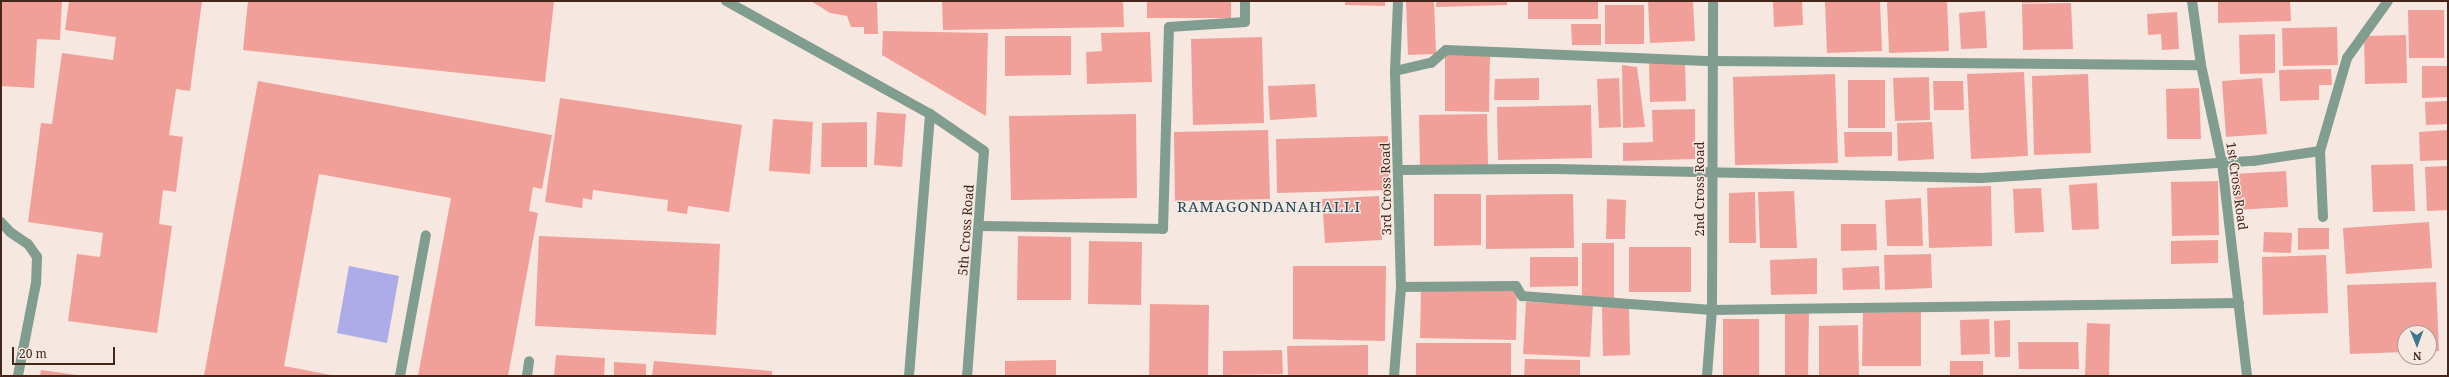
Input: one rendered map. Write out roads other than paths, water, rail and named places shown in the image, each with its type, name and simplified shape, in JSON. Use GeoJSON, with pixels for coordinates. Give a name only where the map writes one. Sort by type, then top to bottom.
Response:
{"type":"FeatureCollection","features":[{"type":"Feature","properties":{"kind":"street","name":"5th Cross Road"},"geometry":{"type":"LineString","coordinates":[[726,1],[739,10],[930,114],[984,151],[980,226],[967,376]]}},
{"type":"Feature","properties":{"kind":"street"},"geometry":{"type":"LineString","coordinates":[[980,226],[1163,229],[1169,27],[1245,22],[1245,1]]}},
{"type":"Feature","properties":{"kind":"street","name":"3rd Cross Road"},"geometry":{"type":"LineString","coordinates":[[1394,376],[1401,287],[1395,71],[1398,1]]}},
{"type":"Feature","properties":{"kind":"street","name":"2nd Cross Road"},"geometry":{"type":"LineString","coordinates":[[1707,376],[1712,310],[1713,1]]}},
{"type":"Feature","properties":{"kind":"street","name":"1st Cross Road"},"geometry":{"type":"LineString","coordinates":[[2192,1],[2201,65],[2222,163],[2247,376]]}},
{"type":"Feature","properties":{"kind":"street"},"geometry":{"type":"LineString","coordinates":[[2323,217],[2320,151],[2347,58],[2388,1]]}},
{"type":"Feature","properties":{"kind":"street"},"geometry":{"type":"LineString","coordinates":[[1395,71],[1430,63],[1446,50],[1712,61],[2201,65]]}},
{"type":"Feature","properties":{"kind":"street"},"geometry":{"type":"LineString","coordinates":[[909,376],[930,114]]}},
{"type":"Feature","properties":{"kind":"street"},"geometry":{"type":"LineString","coordinates":[[1398,170],[1555,169],[1712,174],[1981,178],[2222,163],[2320,151]]}},
{"type":"Feature","properties":{"kind":"street"},"geometry":{"type":"LineString","coordinates":[[1,222],[10,232],[28,244],[37,257],[36,283],[18,376]]}},
{"type":"Feature","properties":{"kind":"street"},"geometry":{"type":"LineString","coordinates":[[400,376],[426,235]]}},
{"type":"Feature","properties":{"kind":"street"},"geometry":{"type":"LineString","coordinates":[[1401,287],[1516,286],[1522,296],[1712,310],[2239,303]]}},
{"type":"Feature","properties":{"kind":"street"},"geometry":{"type":"LineString","coordinates":[[527,376],[529,361]]}},
{"type":"Feature","properties":{"kind":"water"},"geometry":{"type":"Polygon","coordinates":[[[349,266],[399,276],[387,343],[337,333],[349,266]]]}},
{"type":"Feature","properties":{"kind":"district","name":"RAMAGONDANAHALLI"},"geometry":{"type":"Point","coordinates":[1269,207]}}]}
